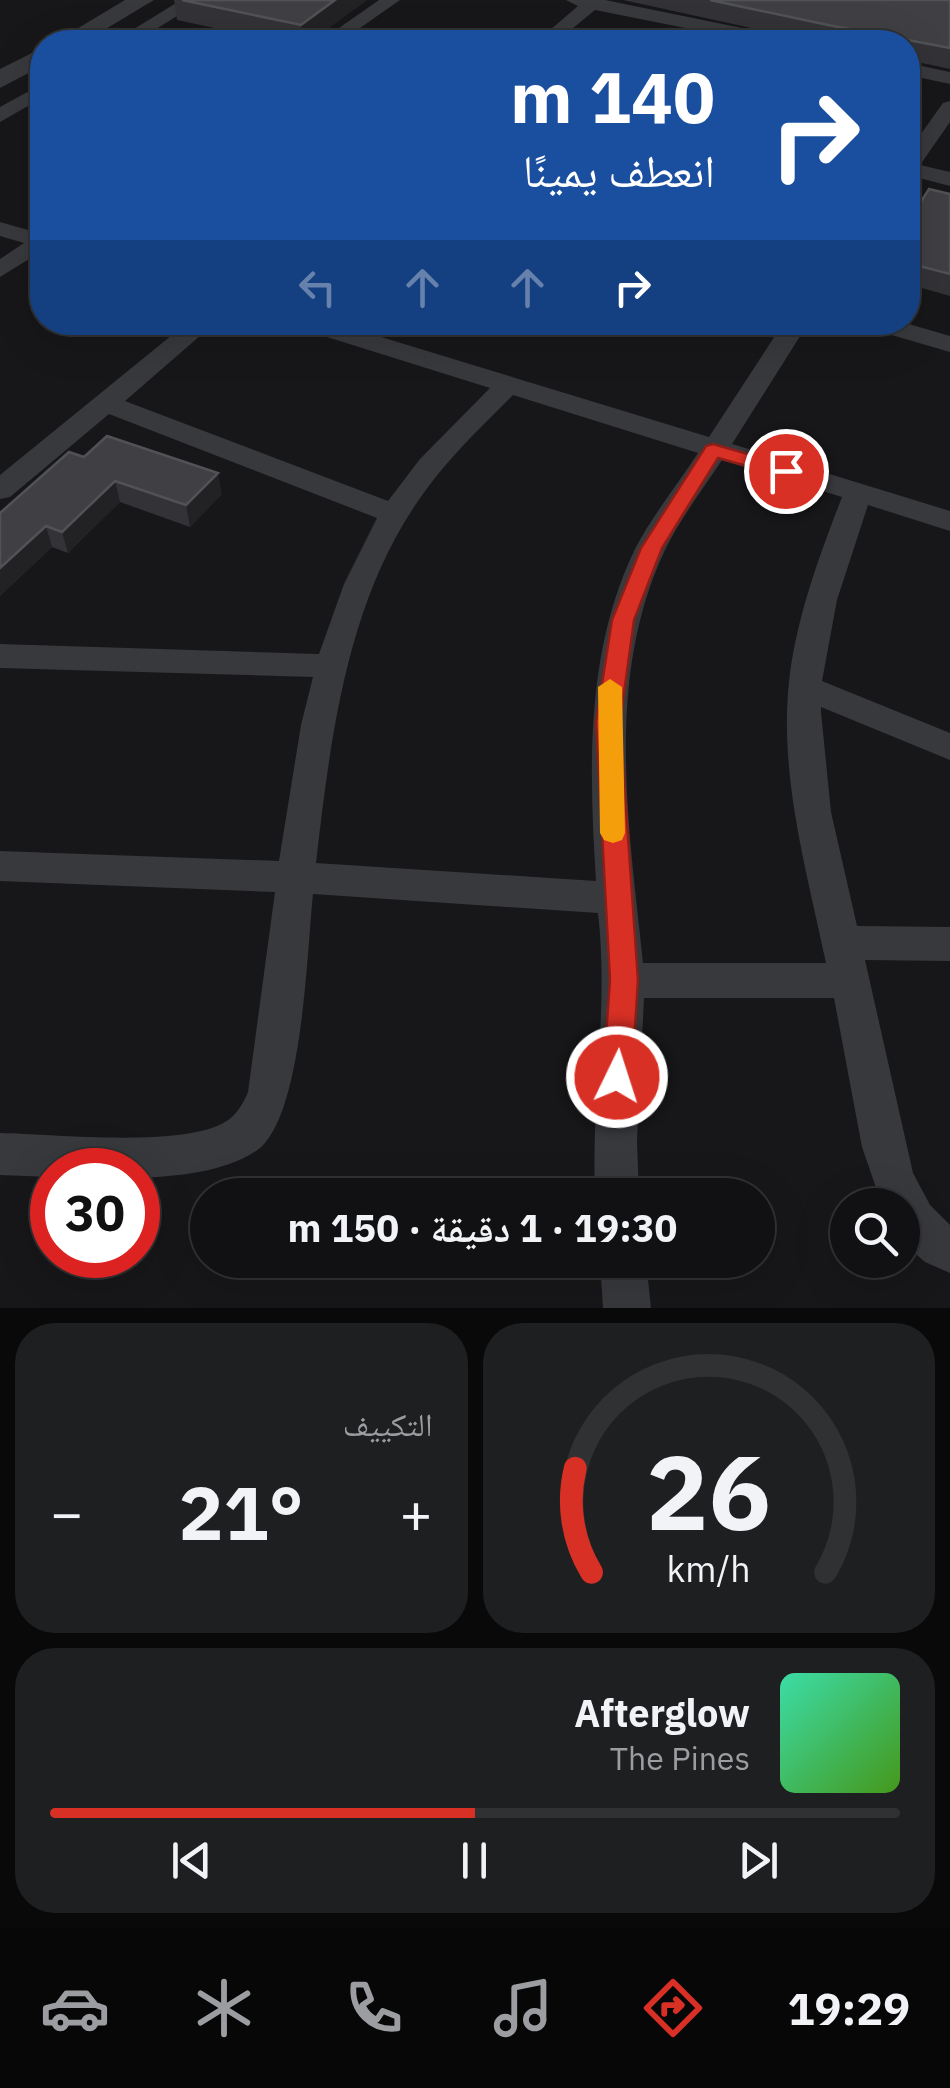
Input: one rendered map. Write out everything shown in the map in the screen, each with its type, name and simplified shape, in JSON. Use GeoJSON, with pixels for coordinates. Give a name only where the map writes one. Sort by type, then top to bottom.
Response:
{"type":"FeatureCollection","features":[{"type":"Feature","properties":{"kind":"street"},"geometry":{"type":"LineString","coordinates":[[88,30],[142,0]]}},
{"type":"Feature","properties":{"kind":"street"},"geometry":{"type":"LineString","coordinates":[[150,30],[194,0]]}},
{"type":"Feature","properties":{"kind":"street"},"geometry":{"type":"LineString","coordinates":[[346,30],[391,0]]}},
{"type":"Feature","properties":{"kind":"street"},"geometry":{"type":"LineString","coordinates":[[558,30],[588,1],[724,30]]}},
{"type":"Feature","properties":{"kind":"street"},"geometry":{"type":"LineString","coordinates":[[0,80],[30,63]]}},
{"type":"Feature","properties":{"kind":"street"},"geometry":{"type":"LineString","coordinates":[[920,72],[950,78]]}},
{"type":"Feature","properties":{"kind":"street"},"geometry":{"type":"LineString","coordinates":[[0,116],[30,97]]}},
{"type":"Feature","properties":{"kind":"street"},"geometry":{"type":"LineString","coordinates":[[920,151],[950,107]]}},
{"type":"Feature","properties":{"kind":"street"},"geometry":{"type":"LineString","coordinates":[[920,171],[950,178]]}},
{"type":"Feature","properties":{"kind":"street"},"geometry":{"type":"LineString","coordinates":[[0,228],[30,237]]}},
{"type":"Feature","properties":{"kind":"street"},"geometry":{"type":"LineString","coordinates":[[0,270],[30,249]]}},
{"type":"Feature","properties":{"kind":"street"},"geometry":{"type":"LineString","coordinates":[[0,490],[188,335]]}},
{"type":"Feature","properties":{"kind":"street"},"geometry":{"type":"LineString","coordinates":[[344,335],[950,521]]}},
{"type":"Feature","properties":{"kind":"street"},"geometry":{"type":"LineString","coordinates":[[615,1178],[612,1142],[624,980],[608,722],[616,650],[635,583],[651,548],[788,335]]}},
{"type":"Feature","properties":{"kind":"street"},"geometry":{"type":"LineString","coordinates":[[918,335],[950,344]]}},
{"type":"Feature","properties":{"kind":"street"},"geometry":{"type":"LineString","coordinates":[[0,1154],[176,1155],[211,1150],[248,1130],[269,1092],[315,749],[347,616],[394,514],[442,450],[506,387]]}},
{"type":"Feature","properties":{"kind":"street"},"geometry":{"type":"LineString","coordinates":[[106,403],[394,514]]}},
{"type":"Feature","properties":{"kind":"street"},"geometry":{"type":"LineString","coordinates":[[858,492],[821,597],[805,687],[807,763],[845,962],[893,1178],[920,1229],[950,1250]]}},
{"type":"Feature","properties":{"kind":"street"},"geometry":{"type":"LineString","coordinates":[[0,656],[333,666]]}},
{"type":"Feature","properties":{"kind":"street"},"geometry":{"type":"LineString","coordinates":[[805,687],[950,748]]}},
{"type":"Feature","properties":{"kind":"street"},"geometry":{"type":"LineString","coordinates":[[0,866],[297,876],[616,898]]}},
{"type":"Feature","properties":{"kind":"street"},"geometry":{"type":"LineString","coordinates":[[624,980],[845,962],[950,944]]}},
{"type":"Feature","properties":{"kind":"street"},"geometry":{"type":"LineString","coordinates":[[624,1278],[627,1308]]}},
{"type":"Feature","properties":{"kind":"building"},"geometry":{"type":"Polygon","coordinates":[[[182,0],[335,0],[301,25],[182,0]]]}},
{"type":"Feature","properties":{"kind":"building"},"geometry":{"type":"Polygon","coordinates":[[[710,0],[950,0],[950,48],[920,42],[920,30],[855,30],[710,0]]]}},
{"type":"Feature","properties":{"kind":"building"},"geometry":{"type":"Polygon","coordinates":[[[929,189],[950,194],[950,274],[920,266],[920,203],[929,189]]]}},
{"type":"Feature","properties":{"kind":"building"},"geometry":{"type":"Polygon","coordinates":[[[107,436],[218,473],[186,505],[115,481],[62,532],[46,526],[0,568],[0,513],[69,452],[84,457],[107,436]]]}},
{"type":"Feature","properties":{"kind":"slow traffic"},"geometry":{"type":"LineString","coordinates":[[610,687],[613,833]]}},
{"type":"Feature","properties":{"kind":"route"},"geometry":{"type":"LineString","coordinates":[[617,1077],[624,980],[608,722],[623,620],[651,548],[713,450],[786,471]]}}]}
